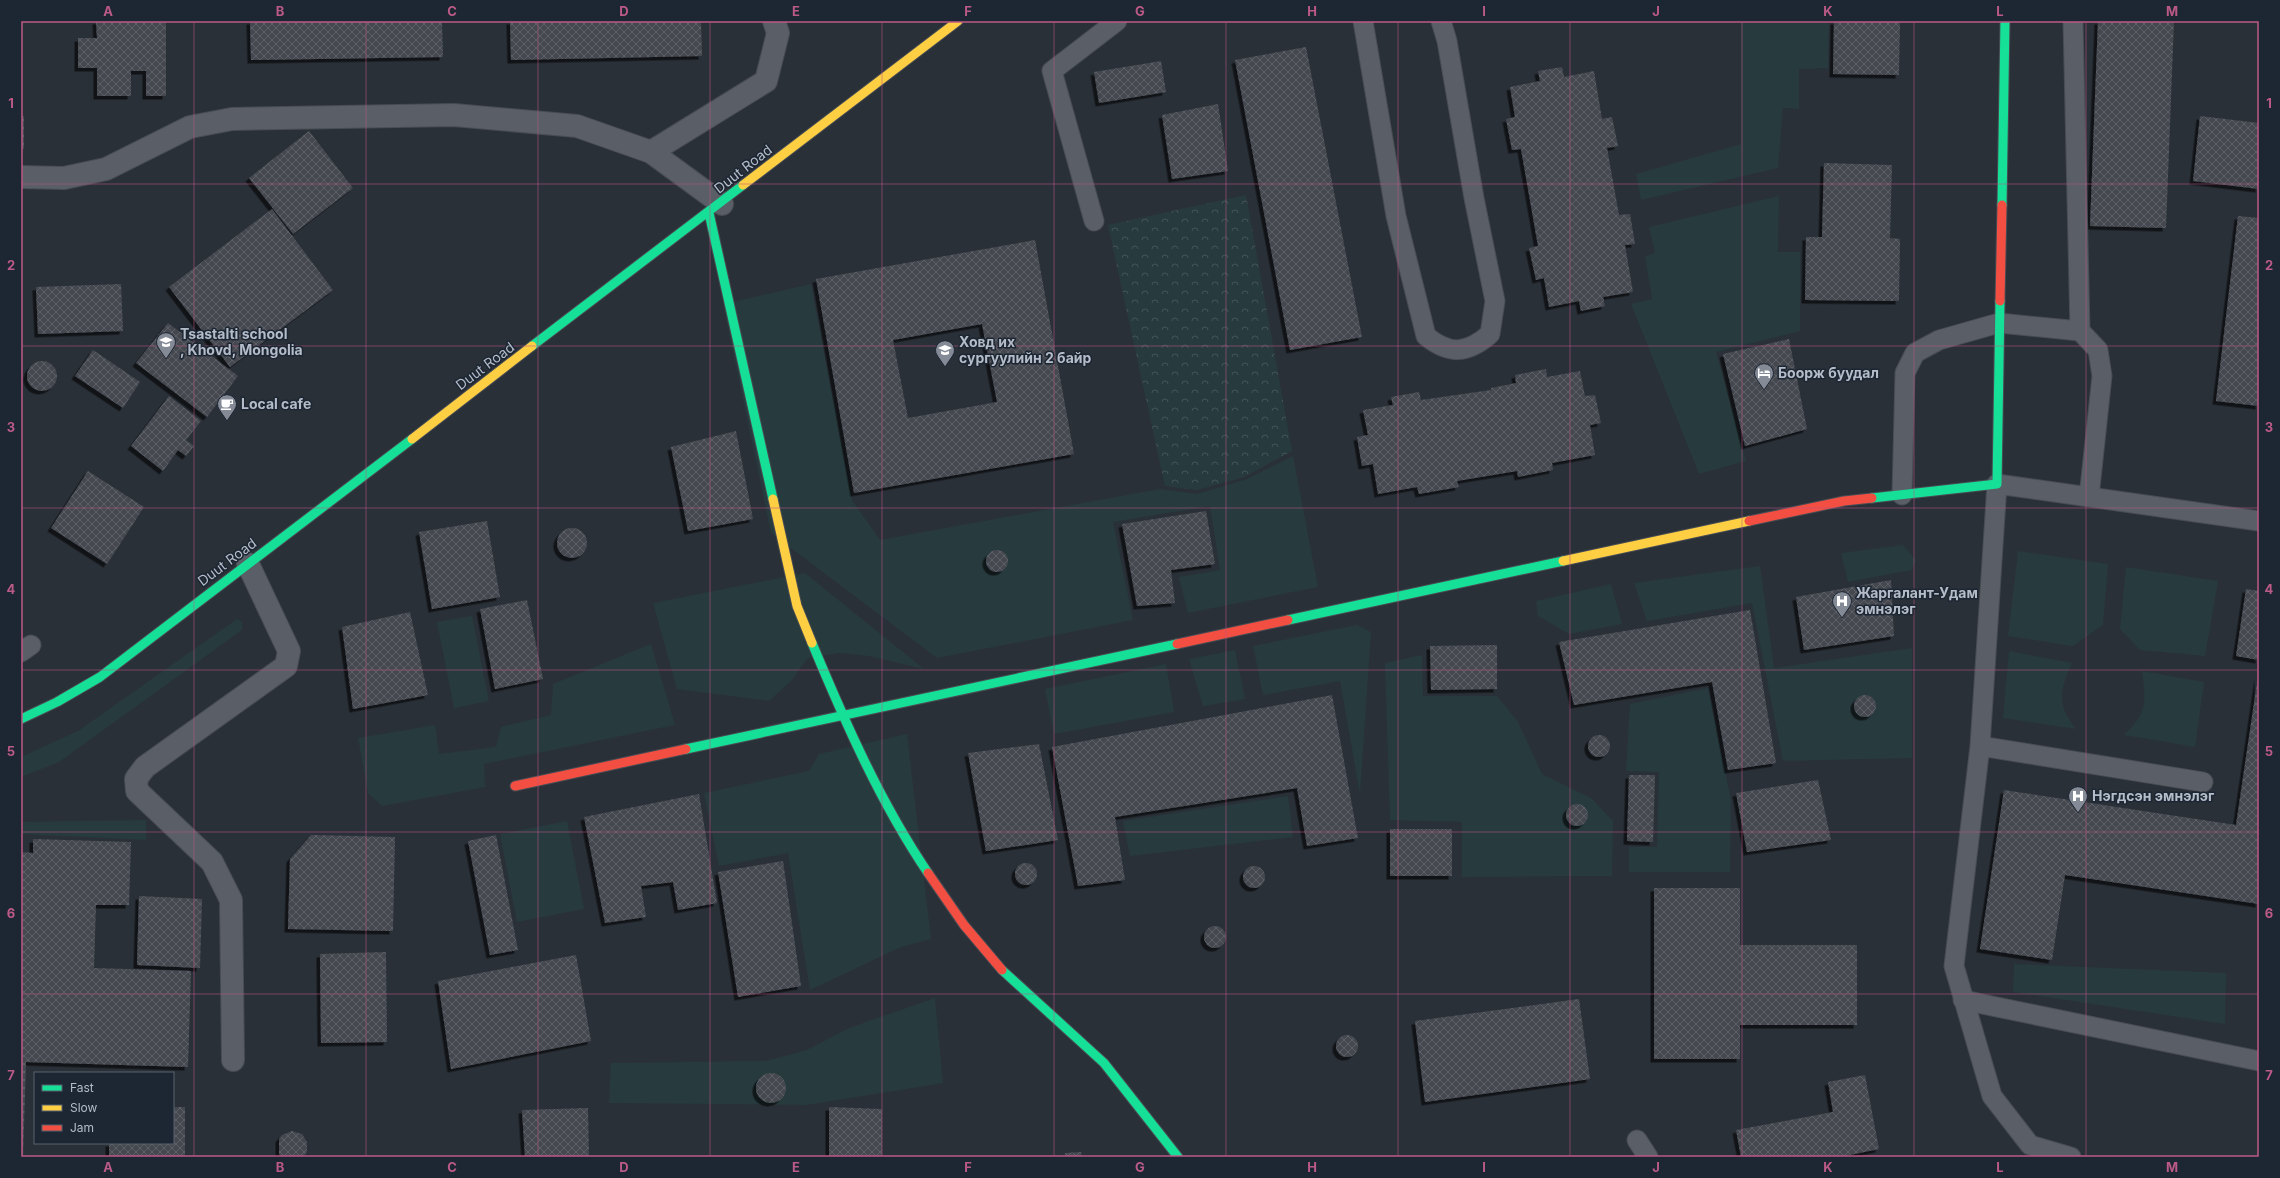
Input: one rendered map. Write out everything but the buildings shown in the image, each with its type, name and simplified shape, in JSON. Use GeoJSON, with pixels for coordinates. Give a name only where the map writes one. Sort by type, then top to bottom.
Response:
{"type":"FeatureCollection","features":[{"type":"Feature","properties":{"kind":"street"},"geometry":{"type":"LineString","coordinates":[[650,152],[766,82],[778,32],[774,21]]}},
{"type":"Feature","properties":{"kind":"street","name":"Duut Road"},"geometry":{"type":"LineString","coordinates":[[21,719],[56,702],[100,677],[958,21]]}},
{"type":"Feature","properties":{"kind":"street"},"geometry":{"type":"LineString","coordinates":[[515,786],[1844,501],[1997,484],[2005,21]]}},
{"type":"Feature","properties":{"kind":"street"},"geometry":{"type":"LineString","coordinates":[[21,177],[64,178],[106,169],[190,128],[232,119],[454,115],[577,126],[650,152],[715,208],[797,606],[842,715],[905,839],[964,925],[1009,978],[1104,1063],[1178,1157]]}},
{"type":"Feature","properties":{"kind":"street"},"geometry":{"type":"LineString","coordinates":[[233,1060],[231,900],[212,862],[137,791],[136,779],[145,767],[286,666],[289,651],[248,564]]}},
{"type":"Feature","properties":{"kind":"lane"},"geometry":{"type":"LineString","coordinates":[[1094,221],[1052,71],[1117,21]]}},
{"type":"Feature","properties":{"kind":"lane"},"geometry":{"type":"LineString","coordinates":[[1363,21],[1396,216],[1426,336],[1440,347],[1460,350],[1479,344],[1490,334],[1495,301],[1474,198],[1448,41],[1441,21]]}},
{"type":"Feature","properties":{"kind":"lane"},"geometry":{"type":"LineString","coordinates":[[2073,21],[2080,331]]}},
{"type":"Feature","properties":{"kind":"lane"},"geometry":{"type":"LineString","coordinates":[[1902,495],[1904,373],[1915,353],[1938,340],[1999,323],[2080,331],[2098,350],[2102,376],[2088,497]]}},
{"type":"Feature","properties":{"kind":"lane"},"geometry":{"type":"LineString","coordinates":[[2071,1157],[2030,1151],[1992,1096],[1954,966],[1980,746],[1997,484],[2259,521]]}},
{"type":"Feature","properties":{"kind":"lane"},"geometry":{"type":"LineString","coordinates":[[1980,746],[2203,782]]}},
{"type":"Feature","properties":{"kind":"lane"},"geometry":{"type":"LineString","coordinates":[[1964,1000],[2259,1061]]}},
{"type":"Feature","properties":{"kind":"lane"},"geometry":{"type":"LineString","coordinates":[[1637,1140],[1648,1157]]}},
{"type":"Feature","properties":{"kind":"green space"},"geometry":{"type":"Polygon","coordinates":[[[1741,21],[1829,21],[1828,68],[1799,69],[1799,109],[1783,108],[1778,168],[1641,200],[1636,174],[1741,144],[1741,21]]]}},
{"type":"Feature","properties":{"kind":"green space"},"geometry":{"type":"Polygon","coordinates":[[[1246,195],[1292,451],[1244,477],[1197,490],[1165,486],[1108,225],[1246,195]]]}},
{"type":"Feature","properties":{"kind":"green space"},"geometry":{"type":"Polygon","coordinates":[[[1779,196],[1778,252],[1800,252],[1800,331],[1716,352],[1746,461],[1699,474],[1631,304],[1652,299],[1645,256],[1655,253],[1649,227],[1779,196]]]}},
{"type":"Feature","properties":{"kind":"green space"},"geometry":{"type":"Polygon","coordinates":[[[811,284],[852,500],[880,540],[1160,489],[1197,494],[1247,479],[1293,456],[1318,587],[1188,613],[1179,577],[1220,570],[1210,506],[1113,522],[1133,620],[937,658],[771,533],[723,304],[811,284]]]}},
{"type":"Feature","properties":{"kind":"green space"},"geometry":{"type":"Polygon","coordinates":[[[1903,545],[1916,560],[1912,570],[1848,582],[1841,553],[1903,545]]]}},
{"type":"Feature","properties":{"kind":"green space"},"geometry":{"type":"Polygon","coordinates":[[[2018,551],[2108,564],[2103,625],[2073,646],[2008,636],[2018,551]]]}},
{"type":"Feature","properties":{"kind":"green space"},"geometry":{"type":"Polygon","coordinates":[[[1760,566],[1774,668],[1912,648],[1912,758],[1783,761],[1752,603],[1647,621],[1634,583],[1760,566]]]}},
{"type":"Feature","properties":{"kind":"green space"},"geometry":{"type":"Polygon","coordinates":[[[2126,567],[2218,581],[2205,656],[2140,650],[2120,629],[2126,567]]]}},
{"type":"Feature","properties":{"kind":"green space"},"geometry":{"type":"Polygon","coordinates":[[[805,573],[924,669],[869,656],[838,653],[808,658],[790,682],[769,701],[677,689],[653,603],[805,573]]]}},
{"type":"Feature","properties":{"kind":"green space"},"geometry":{"type":"Polygon","coordinates":[[[1611,584],[1622,624],[1569,634],[1538,616],[1536,601],[1611,584]]]}},
{"type":"Feature","properties":{"kind":"green space"},"geometry":{"type":"Polygon","coordinates":[[[472,616],[489,701],[454,708],[437,622],[472,616]]]}},
{"type":"Feature","properties":{"kind":"green space"},"geometry":{"type":"Polygon","coordinates":[[[237,619],[242,622],[242,630],[59,762],[21,777],[21,757],[78,731],[237,619]]]}},
{"type":"Feature","properties":{"kind":"green space"},"geometry":{"type":"Polygon","coordinates":[[[1357,625],[1371,632],[1360,794],[1340,681],[1263,695],[1253,646],[1357,625]]]}},
{"type":"Feature","properties":{"kind":"green space"},"geometry":{"type":"Polygon","coordinates":[[[651,644],[675,725],[484,764],[485,787],[382,806],[368,793],[358,738],[435,725],[439,754],[496,747],[501,727],[551,715],[553,684],[651,644]]]}},
{"type":"Feature","properties":{"kind":"green space"},"geometry":{"type":"Polygon","coordinates":[[[1235,650],[1245,699],[1203,706],[1189,659],[1235,650]]]}},
{"type":"Feature","properties":{"kind":"green space"},"geometry":{"type":"Polygon","coordinates":[[[2009,651],[2072,663],[2065,681],[2062,697],[2065,712],[2076,729],[2003,718],[2009,651]]]}},
{"type":"Feature","properties":{"kind":"green space"},"geometry":{"type":"Polygon","coordinates":[[[1422,655],[1423,696],[1497,696],[1518,722],[1542,774],[1591,798],[1613,821],[1612,876],[1462,877],[1462,822],[1390,820],[1385,663],[1422,655]]]}},
{"type":"Feature","properties":{"kind":"green space"},"geometry":{"type":"Polygon","coordinates":[[[1166,664],[1174,712],[1054,734],[1045,689],[1166,664]]]}},
{"type":"Feature","properties":{"kind":"green space"},"geometry":{"type":"Polygon","coordinates":[[[2142,671],[2204,682],[2195,747],[2124,735],[2138,720],[2144,706],[2142,671]]]}},
{"type":"Feature","properties":{"kind":"green space"},"geometry":{"type":"Polygon","coordinates":[[[1708,688],[1731,800],[1730,872],[1629,872],[1629,847],[1657,847],[1659,772],[1626,771],[1630,704],[1708,688]]]}},
{"type":"Feature","properties":{"kind":"green space"},"geometry":{"type":"Polygon","coordinates":[[[907,734],[931,939],[901,947],[810,990],[788,853],[719,866],[704,793],[809,771],[819,754],[907,734]]]}},
{"type":"Feature","properties":{"kind":"green space"},"geometry":{"type":"Polygon","coordinates":[[[1288,796],[1293,837],[1130,856],[1123,821],[1288,796]]]}},
{"type":"Feature","properties":{"kind":"green space"},"geometry":{"type":"Polygon","coordinates":[[[146,820],[146,840],[21,834],[21,822],[146,820]]]}},
{"type":"Feature","properties":{"kind":"green space"},"geometry":{"type":"Polygon","coordinates":[[[567,821],[584,909],[517,922],[500,834],[567,821]]]}},
{"type":"Feature","properties":{"kind":"green space"},"geometry":{"type":"Polygon","coordinates":[[[2014,964],[2226,973],[2225,1024],[2013,992],[2014,964]]]}},
{"type":"Feature","properties":{"kind":"green space"},"geometry":{"type":"Polygon","coordinates":[[[935,998],[943,1083],[807,1105],[609,1103],[611,1063],[766,1061],[807,1050],[849,1028],[935,998]]]}},
{"type":"Feature","properties":{"kind":"traffic: fast"},"geometry":{"type":"LineString","coordinates":[[2002,205],[2005,21]]}},
{"type":"Feature","properties":{"kind":"traffic: fast"},"geometry":{"type":"LineString","coordinates":[[532,346],[743,185]]}},
{"type":"Feature","properties":{"kind":"traffic: fast"},"geometry":{"type":"LineString","coordinates":[[709,213],[773,499]]}},
{"type":"Feature","properties":{"kind":"traffic: fast"},"geometry":{"type":"LineString","coordinates":[[1872,498],[1997,484],[2000,301]]}},
{"type":"Feature","properties":{"kind":"traffic: fast"},"geometry":{"type":"LineString","coordinates":[[21,719],[57,702],[100,677],[412,439]]}},
{"type":"Feature","properties":{"kind":"traffic: fast"},"geometry":{"type":"LineString","coordinates":[[1288,620],[1563,561]]}},
{"type":"Feature","properties":{"kind":"traffic: fast"},"geometry":{"type":"LineString","coordinates":[[812,643],[864,761],[894,818],[928,873]]}},
{"type":"Feature","properties":{"kind":"traffic: fast"},"geometry":{"type":"LineString","coordinates":[[686,749],[1177,644]]}},
{"type":"Feature","properties":{"kind":"traffic: fast"},"geometry":{"type":"LineString","coordinates":[[1002,970],[1104,1063],[1178,1157]]}},
{"type":"Feature","properties":{"kind":"traffic: slow"},"geometry":{"type":"LineString","coordinates":[[743,185],[958,21]]}},
{"type":"Feature","properties":{"kind":"traffic: slow"},"geometry":{"type":"LineString","coordinates":[[412,439],[532,346]]}},
{"type":"Feature","properties":{"kind":"traffic: slow"},"geometry":{"type":"LineString","coordinates":[[773,499],[797,606],[812,643]]}},
{"type":"Feature","properties":{"kind":"traffic: slow"},"geometry":{"type":"LineString","coordinates":[[1563,561],[1749,521]]}},
{"type":"Feature","properties":{"kind":"traffic: jam"},"geometry":{"type":"LineString","coordinates":[[2000,301],[2002,205]]}},
{"type":"Feature","properties":{"kind":"traffic: jam"},"geometry":{"type":"LineString","coordinates":[[1749,521],[1844,501],[1872,498]]}},
{"type":"Feature","properties":{"kind":"traffic: jam"},"geometry":{"type":"LineString","coordinates":[[1177,644],[1288,620]]}},
{"type":"Feature","properties":{"kind":"traffic: jam"},"geometry":{"type":"LineString","coordinates":[[515,786],[686,749]]}},
{"type":"Feature","properties":{"kind":"traffic: jam"},"geometry":{"type":"LineString","coordinates":[[928,873],[964,925],[1002,970]]}},
{"type":"Feature","properties":{"kind":"place","name":"Tsastalti school , Khovd, Mongolia"},"geometry":{"type":"Point","coordinates":[166,359]}},
{"type":"Feature","properties":{"kind":"place","name":"Ховд их сургуулийн 2 байр"},"geometry":{"type":"Point","coordinates":[945,367]}},
{"type":"Feature","properties":{"kind":"place","name":"Боорж буудал"},"geometry":{"type":"Point","coordinates":[1764,390]}},
{"type":"Feature","properties":{"kind":"place","name":"Local cafe"},"geometry":{"type":"Point","coordinates":[227,421]}},
{"type":"Feature","properties":{"kind":"place","name":"Жаргалант-Удам эмнэлэг"},"geometry":{"type":"Point","coordinates":[1842,618]}},
{"type":"Feature","properties":{"kind":"place","name":"Нэгдсэн эмнэлэг"},"geometry":{"type":"Point","coordinates":[2078,813]}}]}
